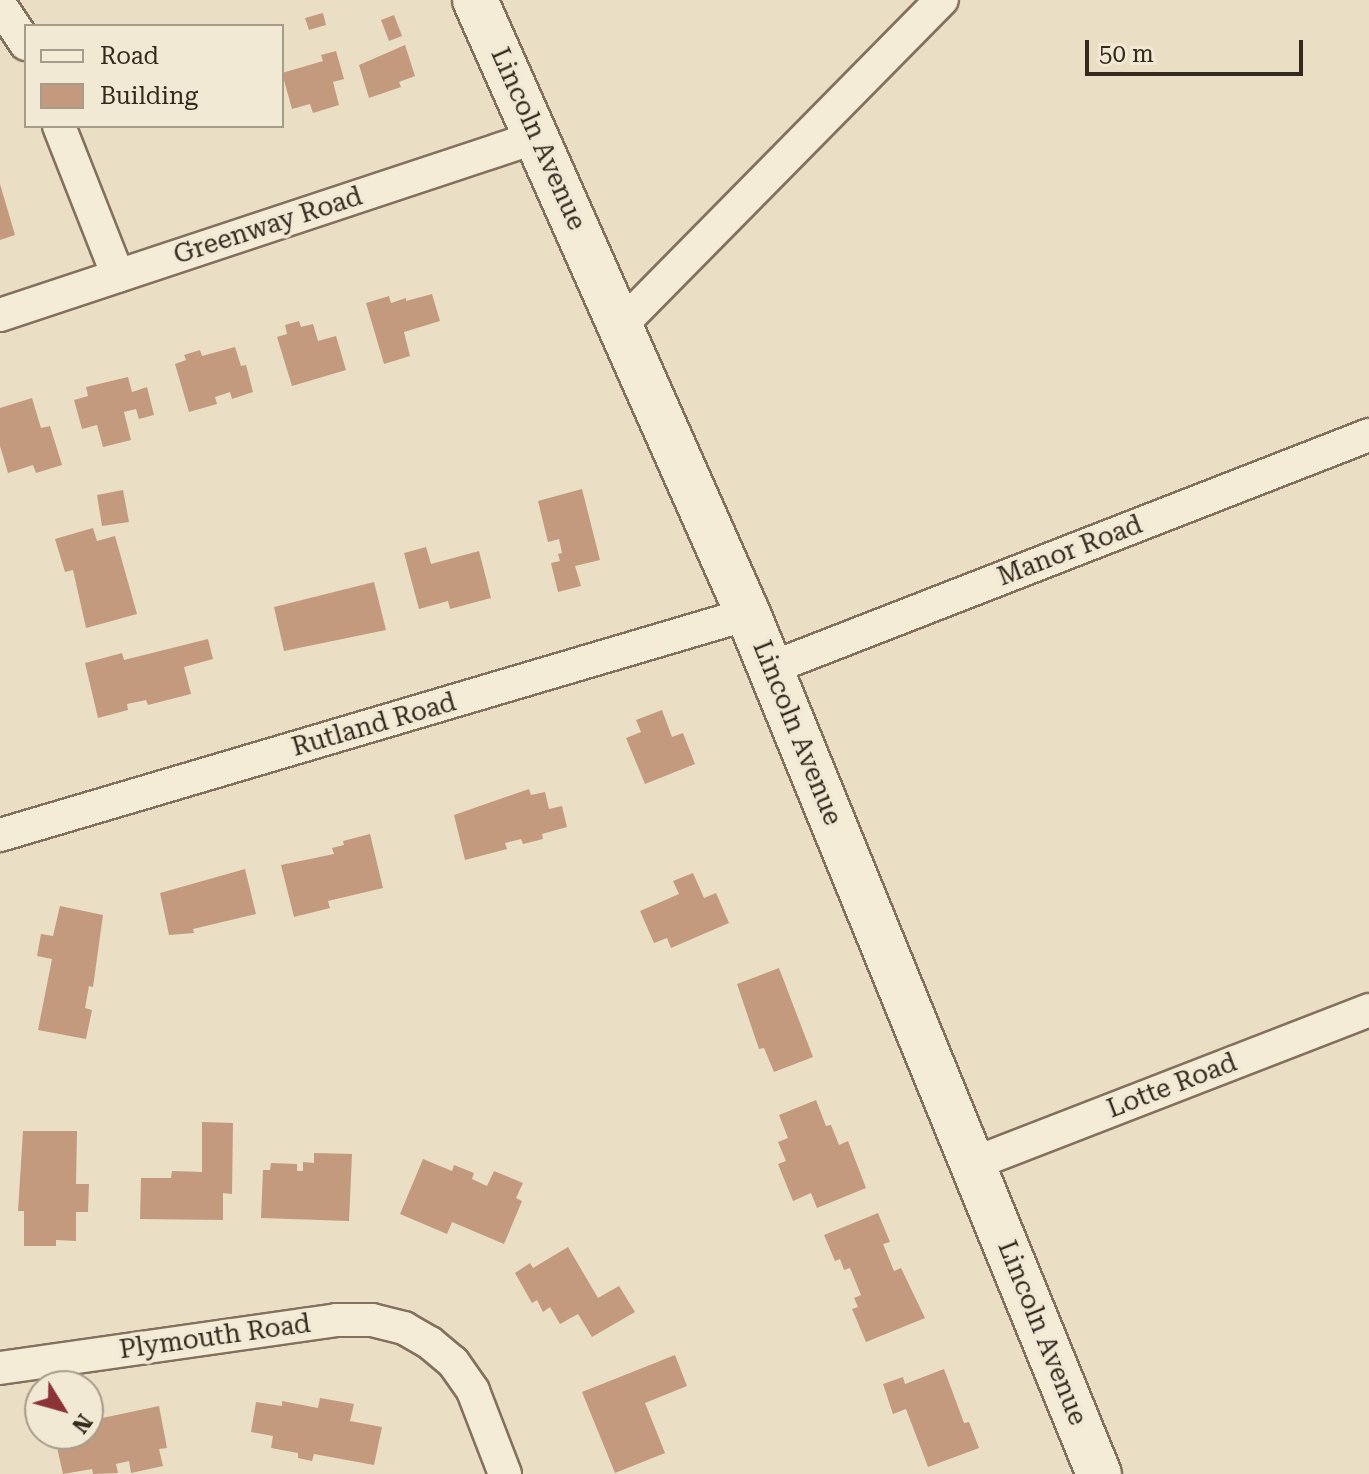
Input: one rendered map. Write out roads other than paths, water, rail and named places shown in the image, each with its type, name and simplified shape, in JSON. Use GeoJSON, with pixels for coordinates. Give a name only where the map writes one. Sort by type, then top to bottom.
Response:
{"type":"FeatureCollection","features":[{"type":"Feature","properties":{"kind":"main road","name":"Lincoln Avenue"},"geometry":{"type":"LineString","coordinates":[[475,0],[771,668],[1099,1474]]}},
{"type":"Feature","properties":{"kind":"street"},"geometry":{"type":"LineString","coordinates":[[882,58],[918,0]]}},
{"type":"Feature","properties":{"kind":"street"},"geometry":{"type":"LineString","coordinates":[[621,325],[942,0]]}},
{"type":"Feature","properties":{"kind":"street"},"geometry":{"type":"LineString","coordinates":[[0,5],[24,41]]}},
{"type":"Feature","properties":{"kind":"street"},"geometry":{"type":"LineString","coordinates":[[60,128],[118,276]]}},
{"type":"Feature","properties":{"kind":"street","name":"Greenway Road"},"geometry":{"type":"LineString","coordinates":[[0,315],[537,137]]}},
{"type":"Feature","properties":{"kind":"street","name":"Manor Road"},"geometry":{"type":"LineString","coordinates":[[771,668],[1369,435]]}},
{"type":"Feature","properties":{"kind":"street","name":"Rutland Road"},"geometry":{"type":"LineString","coordinates":[[0,835],[748,614]]}},
{"type":"Feature","properties":{"kind":"street","name":"Lotte Road"},"geometry":{"type":"LineString","coordinates":[[975,1163],[1369,1010]]}},
{"type":"Feature","properties":{"kind":"street","name":"Plymouth Road"},"geometry":{"type":"LineString","coordinates":[[0,1368],[336,1320],[372,1320],[404,1328],[430,1343],[453,1362],[473,1391],[505,1474]]}}]}
